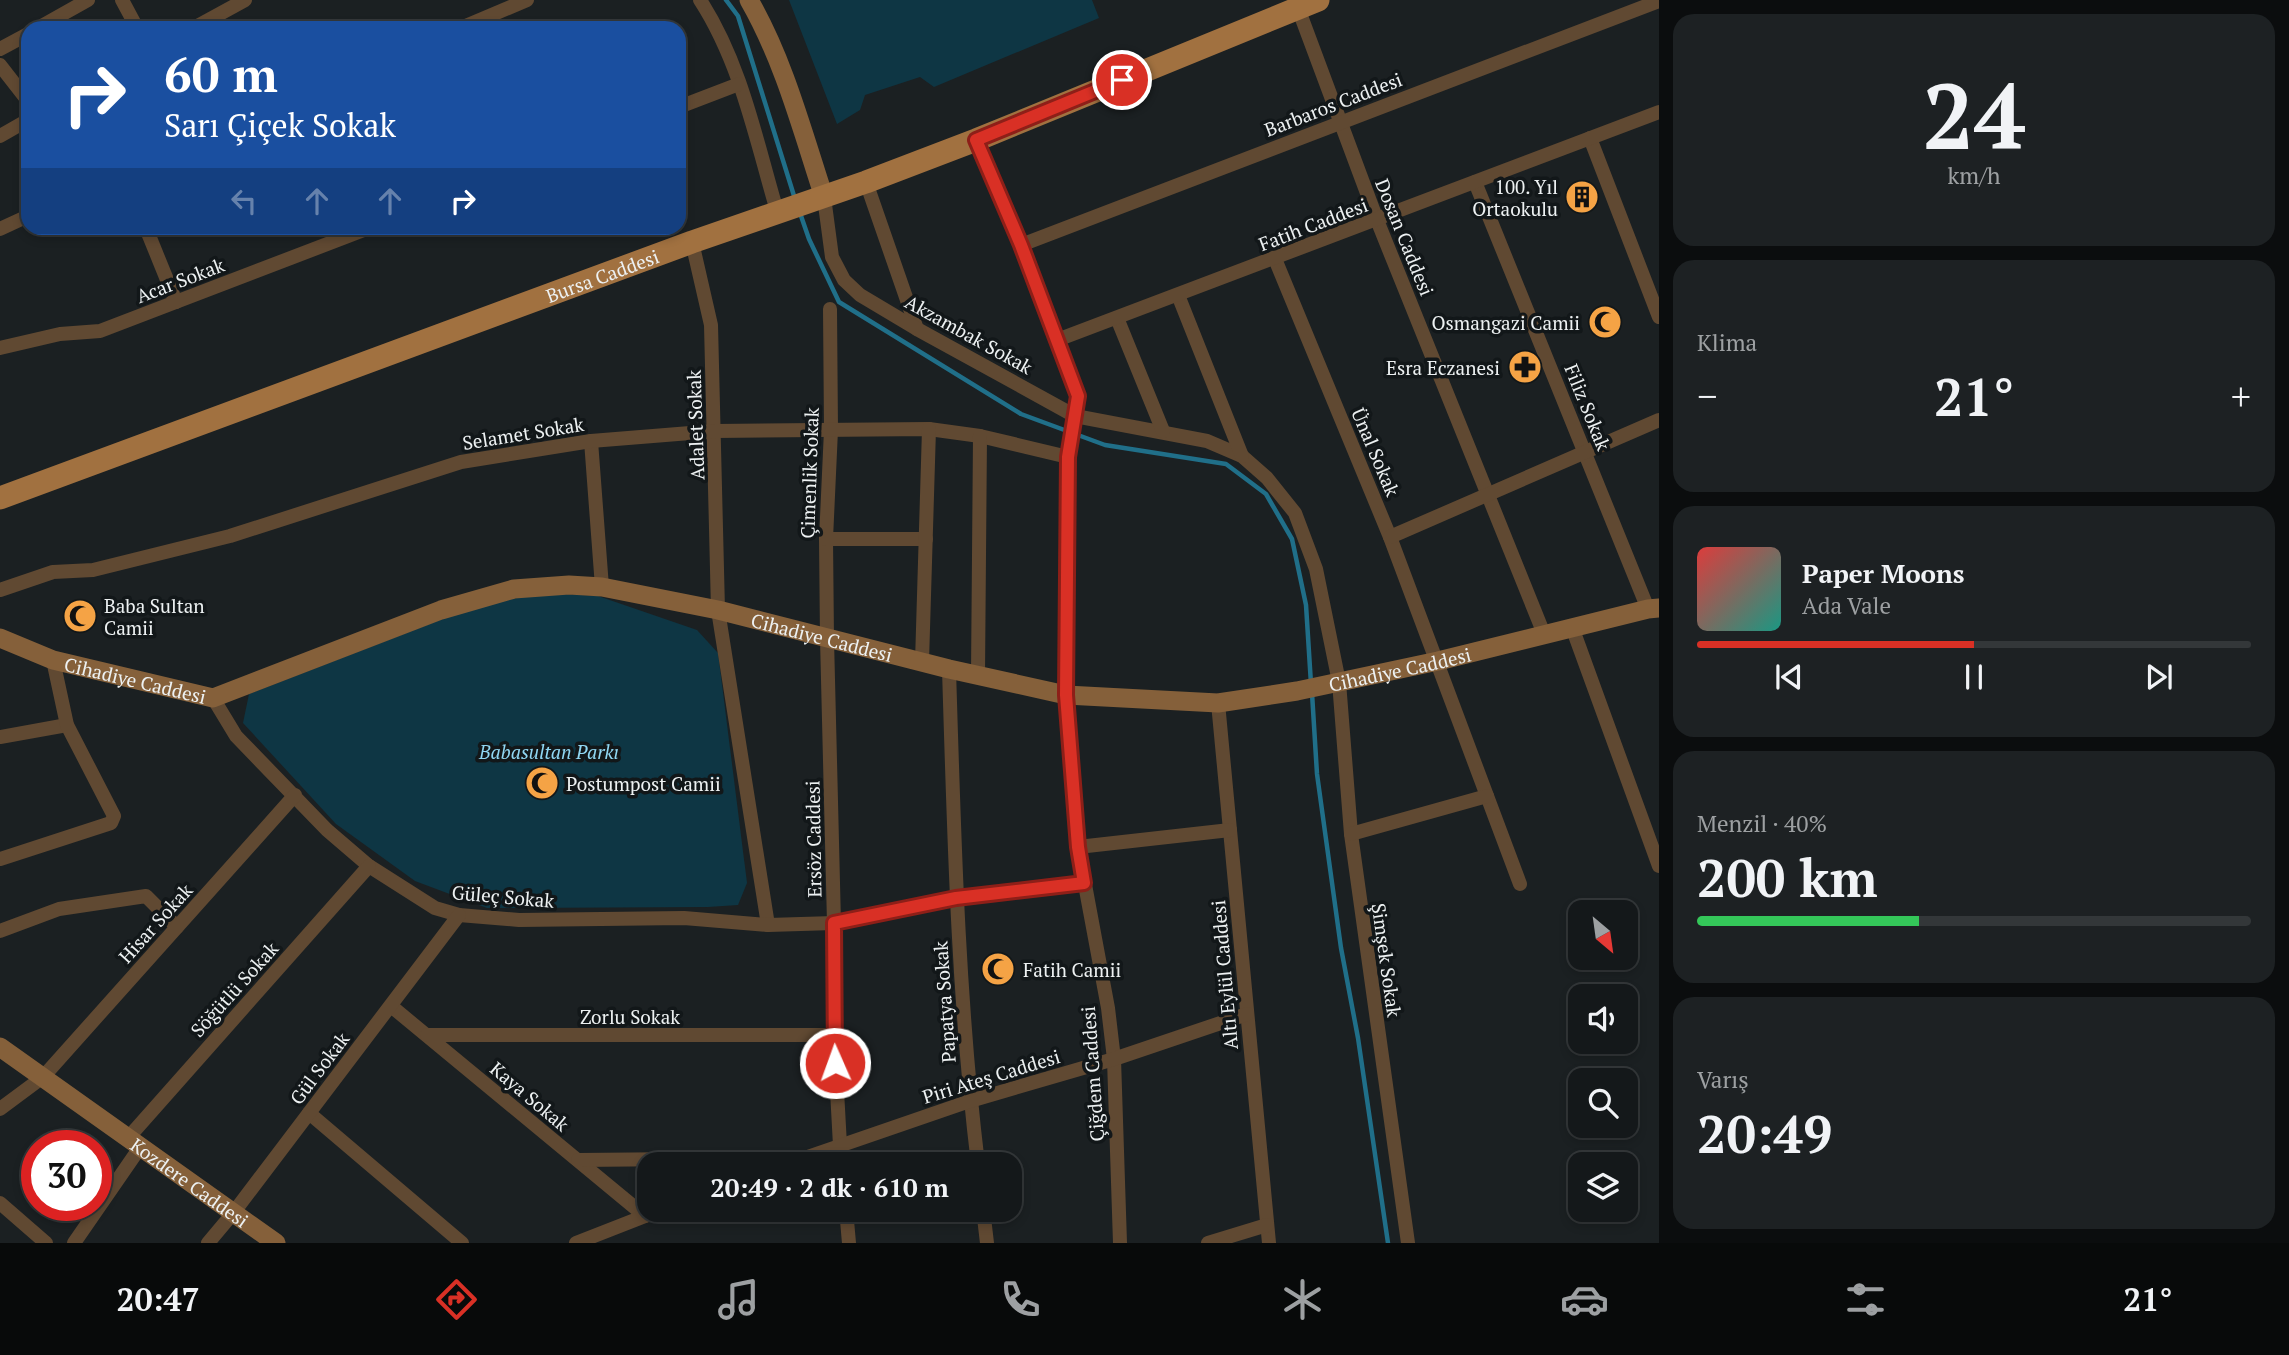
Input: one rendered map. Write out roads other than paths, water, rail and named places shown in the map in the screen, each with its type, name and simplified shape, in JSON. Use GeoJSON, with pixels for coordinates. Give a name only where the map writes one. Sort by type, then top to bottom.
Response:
{"type":"FeatureCollection","features":[{"type":"Feature","properties":{"kind":"main road","name":"Bursa Caddesi"},"geometry":{"type":"LineString","coordinates":[[0,498],[692,242],[866,182],[976,140],[1308,4]]}},
{"type":"Feature","properties":{"kind":"street"},"geometry":{"type":"LineString","coordinates":[[50,21],[88,0]]}},
{"type":"Feature","properties":{"kind":"street"},"geometry":{"type":"LineString","coordinates":[[122,0],[133,21]]}},
{"type":"Feature","properties":{"kind":"street"},"geometry":{"type":"LineString","coordinates":[[207,21],[245,0]]}},
{"type":"Feature","properties":{"kind":"street"},"geometry":{"type":"LineString","coordinates":[[478,21],[527,0]]}},
{"type":"Feature","properties":{"kind":"street"},"geometry":{"type":"LineString","coordinates":[[700,0],[732,59],[781,210]]}},
{"type":"Feature","properties":{"kind":"street"},"geometry":{"type":"LineString","coordinates":[[749,0],[782,67],[816,199]]}},
{"type":"Feature","properties":{"kind":"street","name":"Barbaros Caddesi"},"geometry":{"type":"LineString","coordinates":[[1021,245],[1659,1]]}},
{"type":"Feature","properties":{"kind":"street","name":"Dosan Caddesi"},"geometry":{"type":"LineString","coordinates":[[1308,4],[1340,122],[1544,634]]}},
{"type":"Feature","properties":{"kind":"street"},"geometry":{"type":"LineString","coordinates":[[0,49],[21,38]]}},
{"type":"Feature","properties":{"kind":"street"},"geometry":{"type":"LineString","coordinates":[[0,65],[21,92]]}},
{"type":"Feature","properties":{"kind":"street"},"geometry":{"type":"LineString","coordinates":[[686,104],[739,84]]}},
{"type":"Feature","properties":{"kind":"street","name":"Fatih Caddesi"},"geometry":{"type":"LineString","coordinates":[[1057,340],[1659,112]]}},
{"type":"Feature","properties":{"kind":"street"},"geometry":{"type":"LineString","coordinates":[[0,136],[21,124]]}},
{"type":"Feature","properties":{"kind":"street"},"geometry":{"type":"LineString","coordinates":[[1590,138],[1659,317]]}},
{"type":"Feature","properties":{"kind":"street","name":"Çiğdem Caddesi"},"geometry":{"type":"LineString","coordinates":[[976,140],[1021,245],[1078,396],[1068,452],[1066,695],[1078,847],[1108,1008],[1114,1059],[1120,1243]]}},
{"type":"Feature","properties":{"kind":"street"},"geometry":{"type":"LineString","coordinates":[[866,182],[917,329]]}},
{"type":"Feature","properties":{"kind":"street","name":"Filiz Sokak"},"geometry":{"type":"LineString","coordinates":[[1475,182],[1653,609]]}},
{"type":"Feature","properties":{"kind":"street","name":"Akzambak Sokak"},"geometry":{"type":"LineString","coordinates":[[816,199],[832,257],[844,280],[860,295],[1075,416],[1207,441],[1242,456],[1267,478],[1295,513],[1316,569],[1335,683]]}},
{"type":"Feature","properties":{"kind":"street"},"geometry":{"type":"LineString","coordinates":[[0,229],[21,219]]}},
{"type":"Feature","properties":{"kind":"street"},"geometry":{"type":"LineString","coordinates":[[149,235],[176,302]]}},
{"type":"Feature","properties":{"kind":"street","name":"Acar Sokak"},"geometry":{"type":"LineString","coordinates":[[0,348],[60,334],[100,331],[351,235]]}},
{"type":"Feature","properties":{"kind":"street","name":"Adalet Sokak"},"geometry":{"type":"LineString","coordinates":[[692,242],[711,325],[718,610],[768,925]]}},
{"type":"Feature","properties":{"kind":"street","name":"Ünal Sokak"},"geometry":{"type":"LineString","coordinates":[[1275,259],[1390,537],[1520,884]]}},
{"type":"Feature","properties":{"kind":"street"},"geometry":{"type":"LineString","coordinates":[[1178,295],[1242,456]]}},
{"type":"Feature","properties":{"kind":"street","name":"Çimenlik Sokak"},"geometry":{"type":"LineString","coordinates":[[827,639],[830,309]]}},
{"type":"Feature","properties":{"kind":"street"},"geometry":{"type":"LineString","coordinates":[[1117,318],[1163,431]]}},
{"type":"Feature","properties":{"kind":"street"},"geometry":{"type":"LineString","coordinates":[[1390,537],[1659,420]]}},
{"type":"Feature","properties":{"kind":"street"},"geometry":{"type":"LineString","coordinates":[[922,662],[929,429]]}},
{"type":"Feature","properties":{"kind":"street","name":"Selamet Sokak"},"geometry":{"type":"LineString","coordinates":[[0,590],[53,572],[93,570],[230,536],[461,462],[591,441],[715,431],[929,429],[1068,452]]}},
{"type":"Feature","properties":{"kind":"street"},"geometry":{"type":"LineString","coordinates":[[978,675],[981,436]]}},
{"type":"Feature","properties":{"kind":"street"},"geometry":{"type":"LineString","coordinates":[[591,441],[602,587]]}},
{"type":"Feature","properties":{"kind":"street"},"geometry":{"type":"LineString","coordinates":[[826,539],[926,539]]}},
{"type":"Feature","properties":{"kind":"street","name":"Cihadiye Caddesi"},"geometry":{"type":"LineString","coordinates":[[0,638],[54,660],[213,698],[441,610],[514,589],[569,585],[602,587],[718,610],[949,669],[1066,695],[1218,703],[1297,691],[1438,662],[1572,626],[1653,609]]}},
{"type":"Feature","properties":{"kind":"street"},"geometry":{"type":"LineString","coordinates":[[1572,626],[1659,866]]}},
{"type":"Feature","properties":{"kind":"street","name":"Ersöz Caddesi"},"geometry":{"type":"LineString","coordinates":[[827,639],[834,1035],[840,1152]]}},
{"type":"Feature","properties":{"kind":"street"},"geometry":{"type":"LineString","coordinates":[[0,859],[111,823],[114,816],[67,725],[54,660]]}},
{"type":"Feature","properties":{"kind":"street","name":"Papatya Sokak"},"geometry":{"type":"LineString","coordinates":[[949,669],[956,898],[970,1101],[976,1152]]}},
{"type":"Feature","properties":{"kind":"street","name":"Şimşek Sokak"},"geometry":{"type":"LineString","coordinates":[[1335,683],[1350,834],[1408,1243]]}},
{"type":"Feature","properties":{"kind":"street","name":"Güleç Sokak"},"geometry":{"type":"LineString","coordinates":[[213,698],[236,736],[327,830],[369,866],[435,908],[459,915],[519,920],[684,918],[768,925],[834,923],[956,898],[1084,883]]}},
{"type":"Feature","properties":{"kind":"street","name":"Altı Eylül Caddesi"},"geometry":{"type":"LineString","coordinates":[[1218,703],[1269,1243]]}},
{"type":"Feature","properties":{"kind":"street"},"geometry":{"type":"LineString","coordinates":[[0,737],[67,725]]}},
{"type":"Feature","properties":{"kind":"street","name":"Hisar Sokak"},"geometry":{"type":"LineString","coordinates":[[0,1109],[43,1077],[295,795]]}},
{"type":"Feature","properties":{"kind":"street"},"geometry":{"type":"LineString","coordinates":[[1350,834],[1487,796]]}},
{"type":"Feature","properties":{"kind":"street"},"geometry":{"type":"LineString","coordinates":[[1078,847],[1230,830]]}},
{"type":"Feature","properties":{"kind":"street","name":"Söğütlü Sokak"},"geometry":{"type":"LineString","coordinates":[[74,1243],[135,1142],[369,866]]}},
{"type":"Feature","properties":{"kind":"street"},"geometry":{"type":"LineString","coordinates":[[0,931],[59,909],[146,896],[177,927]]}},
{"type":"Feature","properties":{"kind":"street","name":"Gül Sokak"},"geometry":{"type":"LineString","coordinates":[[208,1243],[459,915]]}},
{"type":"Feature","properties":{"kind":"street","name":"Kaya Sokak"},"geometry":{"type":"LineString","coordinates":[[391,1006],[637,1209]]}},
{"type":"Feature","properties":{"kind":"street","name":"Piri Ateş Caddesi"},"geometry":{"type":"LineString","coordinates":[[820,1152],[970,1101],[1114,1059],[1247,1014]]}},
{"type":"Feature","properties":{"kind":"street","name":"Zorlu Sokak"},"geometry":{"type":"LineString","coordinates":[[426,1035],[834,1035]]}},
{"type":"Feature","properties":{"kind":"street","name":"Kozdere Caddesi"},"geometry":{"type":"LineString","coordinates":[[0,1047],[276,1243]]}},
{"type":"Feature","properties":{"kind":"street"},"geometry":{"type":"LineString","coordinates":[[309,1113],[462,1243]]}},
{"type":"Feature","properties":{"kind":"street"},"geometry":{"type":"LineString","coordinates":[[578,1160],[637,1159]]}},
{"type":"Feature","properties":{"kind":"street"},"geometry":{"type":"LineString","coordinates":[[0,1203],[46,1243]]}},
{"type":"Feature","properties":{"kind":"street"},"geometry":{"type":"LineString","coordinates":[[576,1243],[600,1239],[637,1220]]}},
{"type":"Feature","properties":{"kind":"street"},"geometry":{"type":"LineString","coordinates":[[847,1222],[849,1243]]}},
{"type":"Feature","properties":{"kind":"street"},"geometry":{"type":"LineString","coordinates":[[985,1222],[987,1243]]}},
{"type":"Feature","properties":{"kind":"street"},"geometry":{"type":"LineString","coordinates":[[1208,1243],[1267,1225]]}},
{"type":"Feature","properties":{"kind":"waterway"},"geometry":{"type":"LineString","coordinates":[[726,0],[738,16],[795,199]]}},
{"type":"Feature","properties":{"kind":"waterway"},"geometry":{"type":"LineString","coordinates":[[800,213],[809,239],[839,302],[1021,414],[1105,445],[1226,464],[1266,494],[1292,539],[1306,605],[1311,684]]}},
{"type":"Feature","properties":{"kind":"waterway"},"geometry":{"type":"LineString","coordinates":[[1312,693],[1317,774],[1341,948],[1358,1038],[1388,1243]]}},
{"type":"Feature","properties":{"kind":"place","name":"100. Yıl Ortaokulu"},"geometry":{"type":"Point","coordinates":[1582,197]}},
{"type":"Feature","properties":{"kind":"place","name":"Osmangazi Camii"},"geometry":{"type":"Point","coordinates":[1605,322]}},
{"type":"Feature","properties":{"kind":"place","name":"Esra Eczanesi"},"geometry":{"type":"Point","coordinates":[1525,367]}},
{"type":"Feature","properties":{"kind":"place","name":"Baba Sultan Camii"},"geometry":{"type":"Point","coordinates":[80,616]}},
{"type":"Feature","properties":{"kind":"place","name":"Postumpost Camii"},"geometry":{"type":"Point","coordinates":[542,783]}},
{"type":"Feature","properties":{"kind":"place","name":"Fatih Camii"},"geometry":{"type":"Point","coordinates":[998,969]}},
{"type":"Feature","properties":{"kind":"park label","name":"Babasultan Parkı"},"geometry":{"type":"Point","coordinates":[549,751]}}]}
